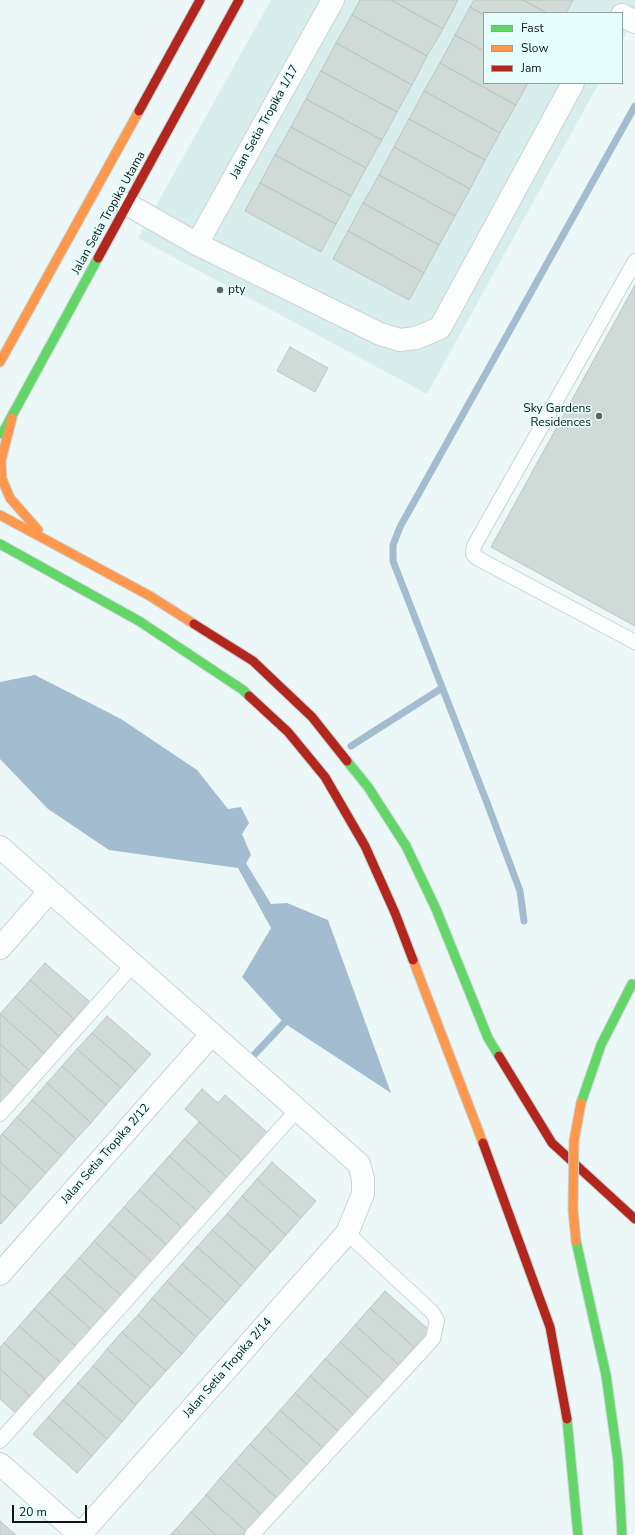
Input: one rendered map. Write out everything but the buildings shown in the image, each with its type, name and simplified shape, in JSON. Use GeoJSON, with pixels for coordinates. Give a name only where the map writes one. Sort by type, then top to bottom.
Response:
{"type":"FeatureCollection","features":[{"type":"Feature","properties":{"kind":"main road","name":"Jalan Setia Tropika Utama"},"geometry":{"type":"LineString","coordinates":[[0,362],[200,0]]}},
{"type":"Feature","properties":{"kind":"main road","name":"Jalan Setia Tropika Utama"},"geometry":{"type":"LineString","coordinates":[[0,438],[240,0]]}},
{"type":"Feature","properties":{"kind":"main road"},"geometry":{"type":"LineString","coordinates":[[12,418],[1,461],[2,479],[10,498],[50,543]]}},
{"type":"Feature","properties":{"kind":"main road"},"geometry":{"type":"LineString","coordinates":[[0,515],[150,596],[253,661],[312,717],[368,787],[406,846],[436,909],[488,1038],[552,1143],[635,1219]]}},
{"type":"Feature","properties":{"kind":"main road"},"geometry":{"type":"LineString","coordinates":[[0,544],[139,621],[243,690],[288,732],[325,777],[365,846],[398,921],[468,1102],[550,1327],[567,1422],[578,1535]]}},
{"type":"Feature","properties":{"kind":"main road"},"geometry":{"type":"LineString","coordinates":[[0,555],[34,562]]}},
{"type":"Feature","properties":{"kind":"main road"},"geometry":{"type":"LineString","coordinates":[[622,1535],[618,1461],[606,1375],[576,1241],[573,1210],[574,1141],[581,1103],[601,1045],[633,982]]}},
{"type":"Feature","properties":{"kind":"street","name":"Jalan Setia Tropika 1/17"},"geometry":{"type":"LineString","coordinates":[[197,244],[333,0]]}},
{"type":"Feature","properties":{"kind":"street"},"geometry":{"type":"LineString","coordinates":[[623,14],[635,22]]}},
{"type":"Feature","properties":{"kind":"street"},"geometry":{"type":"LineString","coordinates":[[127,204],[197,244],[380,334],[400,340],[416,338],[440,328],[572,84]]}},
{"type":"Feature","properties":{"kind":"street"},"geometry":{"type":"LineString","coordinates":[[0,847],[132,965],[298,1109]]}},
{"type":"Feature","properties":{"kind":"street"},"geometry":{"type":"LineString","coordinates":[[0,948],[50,891]]}},
{"type":"Feature","properties":{"kind":"street","name":"Jalan Setia Tropika 2/12"},"geometry":{"type":"LineString","coordinates":[[0,1274],[212,1034]]}},
{"type":"Feature","properties":{"kind":"street","name":"Jalan Setia Tropika 2/14"},"geometry":{"type":"LineString","coordinates":[[80,1535],[347,1233],[363,1194],[363,1179],[359,1164],[298,1109]]}},
{"type":"Feature","properties":{"kind":"street"},"geometry":{"type":"LineString","coordinates":[[0,1464],[80,1535]]}},
{"type":"Feature","properties":{"kind":"lane"},"geometry":{"type":"LineString","coordinates":[[635,261],[474,546],[473,554],[477,558],[635,642]]}},
{"type":"Feature","properties":{"kind":"lane"},"geometry":{"type":"LineString","coordinates":[[0,1114],[132,965]]}},
{"type":"Feature","properties":{"kind":"lane"},"geometry":{"type":"LineString","coordinates":[[0,1441],[298,1109]]}},
{"type":"Feature","properties":{"kind":"lane"},"geometry":{"type":"LineString","coordinates":[[252,1535],[433,1338],[437,1320],[432,1312],[347,1233]]}},
{"type":"Feature","properties":{"kind":"shaded area"},"geometry":{"type":"Polygon","coordinates":[[[271,0],[635,0],[635,17],[623,39],[623,12],[483,12],[483,84],[598,84],[427,394],[138,238],[271,0]]]}},
{"type":"Feature","properties":{"kind":"water"},"geometry":{"type":"Polygon","coordinates":[[[35,675],[121,719],[197,770],[228,809],[241,807],[249,823],[242,834],[251,855],[246,863],[271,904],[287,903],[328,920],[391,1093],[284,1023],[242,977],[271,928],[238,868],[109,850],[48,809],[0,759],[0,682],[35,675]]]}},
{"type":"Feature","properties":{"kind":"waterway"},"geometry":{"type":"LineString","coordinates":[[524,921],[520,891],[393,561],[393,545],[400,527],[635,106]]}},
{"type":"Feature","properties":{"kind":"waterway"},"geometry":{"type":"LineString","coordinates":[[351,746],[442,688]]}},
{"type":"Feature","properties":{"kind":"waterway"},"geometry":{"type":"LineString","coordinates":[[255,1054],[284,1023]]}},
{"type":"Feature","properties":{"kind":"traffic: fast"},"geometry":{"type":"LineString","coordinates":[[2,434],[98,258]]}},
{"type":"Feature","properties":{"kind":"traffic: fast"},"geometry":{"type":"LineString","coordinates":[[0,544],[139,621],[243,690],[249,696]]}},
{"type":"Feature","properties":{"kind":"traffic: fast"},"geometry":{"type":"LineString","coordinates":[[347,761],[368,787],[406,846],[436,909],[488,1038],[499,1056]]}},
{"type":"Feature","properties":{"kind":"traffic: fast"},"geometry":{"type":"LineString","coordinates":[[581,1103],[601,1045],[632,984]]}},
{"type":"Feature","properties":{"kind":"traffic: fast"},"geometry":{"type":"LineString","coordinates":[[576,1241],[606,1375],[618,1461],[622,1535]]}},
{"type":"Feature","properties":{"kind":"traffic: fast"},"geometry":{"type":"LineString","coordinates":[[567,1419],[578,1535]]}},
{"type":"Feature","properties":{"kind":"traffic: slow"},"geometry":{"type":"LineString","coordinates":[[0,362],[139,111]]}},
{"type":"Feature","properties":{"kind":"traffic: slow"},"geometry":{"type":"LineString","coordinates":[[12,418],[1,461],[2,479],[10,498],[38,530]]}},
{"type":"Feature","properties":{"kind":"traffic: slow"},"geometry":{"type":"LineString","coordinates":[[0,515],[150,596],[194,624]]}},
{"type":"Feature","properties":{"kind":"traffic: slow"},"geometry":{"type":"LineString","coordinates":[[413,960],[483,1143]]}},
{"type":"Feature","properties":{"kind":"traffic: slow"},"geometry":{"type":"LineString","coordinates":[[576,1241],[573,1210],[574,1141],[581,1103]]}},
{"type":"Feature","properties":{"kind":"traffic: jam"},"geometry":{"type":"LineString","coordinates":[[139,111],[200,0]]}},
{"type":"Feature","properties":{"kind":"traffic: jam"},"geometry":{"type":"LineString","coordinates":[[98,258],[239,0]]}},
{"type":"Feature","properties":{"kind":"traffic: jam"},"geometry":{"type":"LineString","coordinates":[[194,624],[253,661],[312,717],[347,761]]}},
{"type":"Feature","properties":{"kind":"traffic: jam"},"geometry":{"type":"LineString","coordinates":[[249,696],[288,732],[325,777],[365,846],[395,913],[413,960]]}},
{"type":"Feature","properties":{"kind":"traffic: jam"},"geometry":{"type":"LineString","coordinates":[[499,1056],[552,1143],[635,1219]]}},
{"type":"Feature","properties":{"kind":"traffic: jam"},"geometry":{"type":"LineString","coordinates":[[483,1143],[550,1327],[567,1419]]}},
{"type":"Feature","properties":{"kind":"place","name":"pty"},"geometry":{"type":"Point","coordinates":[220,290]}},
{"type":"Feature","properties":{"kind":"place","name":"Sky Gardens Residences"},"geometry":{"type":"Point","coordinates":[599,416]}}]}
